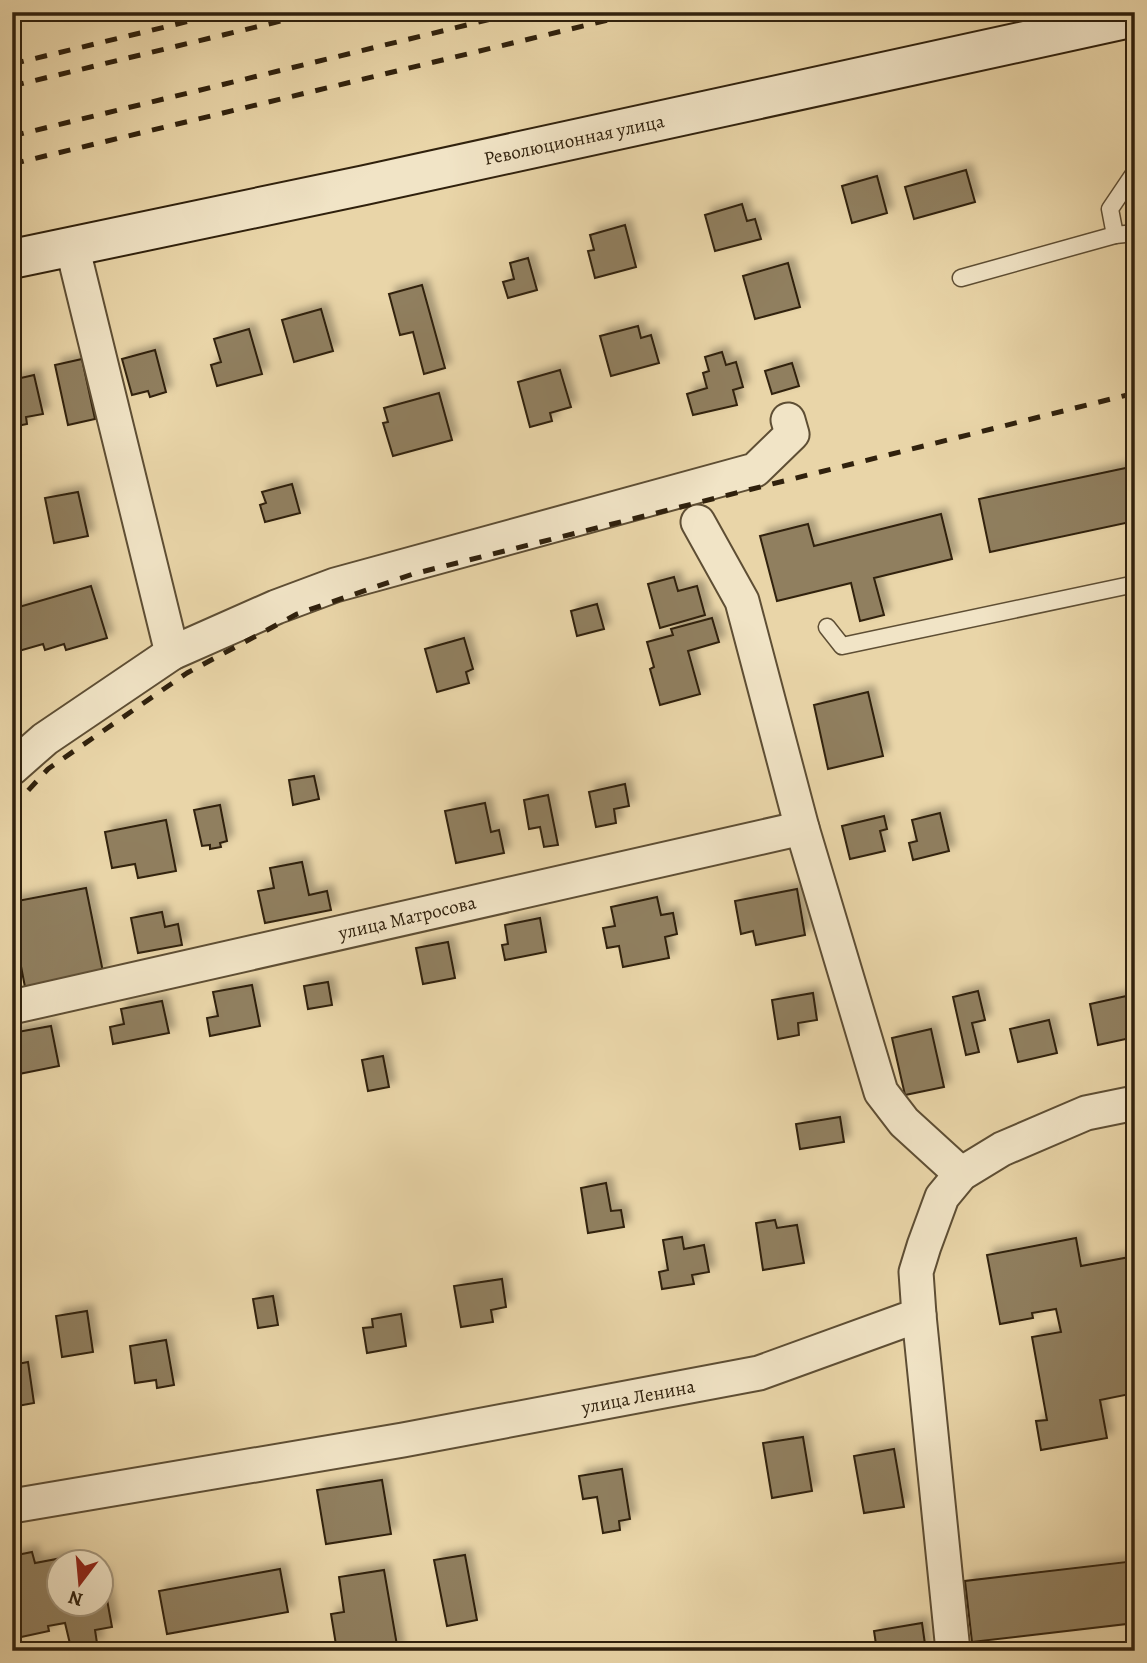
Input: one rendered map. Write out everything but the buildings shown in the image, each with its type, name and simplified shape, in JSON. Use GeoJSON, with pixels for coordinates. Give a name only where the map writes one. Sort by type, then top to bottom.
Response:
{"type":"FeatureCollection","features":[{"type":"Feature","properties":{"kind":"main road","name":"Революционная улица"},"geometry":{"type":"LineString","coordinates":[[12,259],[1135,17]]}},
{"type":"Feature","properties":{"kind":"street"},"geometry":{"type":"LineString","coordinates":[[72,246],[172,653]]}},
{"type":"Feature","properties":{"kind":"street"},"geometry":{"type":"LineString","coordinates":[[12,768],[46,739],[172,653],[276,607],[335,585],[755,470],[792,434],[788,420]]}},
{"type":"Feature","properties":{"kind":"street"},"geometry":{"type":"LineString","coordinates":[[698,522],[741,601],[802,828],[881,1092],[904,1122],[961,1174]]}},
{"type":"Feature","properties":{"kind":"street","name":"улица Матросова"},"geometry":{"type":"LineString","coordinates":[[12,1007],[802,828]]}},
{"type":"Feature","properties":{"kind":"street"},"geometry":{"type":"LineString","coordinates":[[953,1651],[919,1315],[916,1272],[924,1246],[942,1197],[961,1174],[1002,1149],[1086,1113],[1135,1103]]}},
{"type":"Feature","properties":{"kind":"street","name":"улица Ленина"},"geometry":{"type":"LineString","coordinates":[[12,1506],[403,1440],[759,1373],[919,1315]]}},
{"type":"Feature","properties":{"kind":"lane"},"geometry":{"type":"LineString","coordinates":[[1115,235],[1110,209],[1135,172]]}},
{"type":"Feature","properties":{"kind":"lane"},"geometry":{"type":"LineString","coordinates":[[961,278],[1115,235],[1135,233]]}},
{"type":"Feature","properties":{"kind":"lane"},"geometry":{"type":"LineString","coordinates":[[827,627],[842,646],[1135,584]]}},
{"type":"Feature","properties":{"kind":"railway"},"geometry":{"type":"LineString","coordinates":[[12,64],[227,12]]}},
{"type":"Feature","properties":{"kind":"railway"},"geometry":{"type":"LineString","coordinates":[[12,86],[318,12]]}},
{"type":"Feature","properties":{"kind":"railway"},"geometry":{"type":"LineString","coordinates":[[12,136],[520,12]]}},
{"type":"Feature","properties":{"kind":"railway"},"geometry":{"type":"LineString","coordinates":[[12,164],[641,12]]}},
{"type":"Feature","properties":{"kind":"railway"},"geometry":{"type":"LineString","coordinates":[[12,808],[48,769],[187,673],[297,614],[413,574],[1135,393]]}}]}
